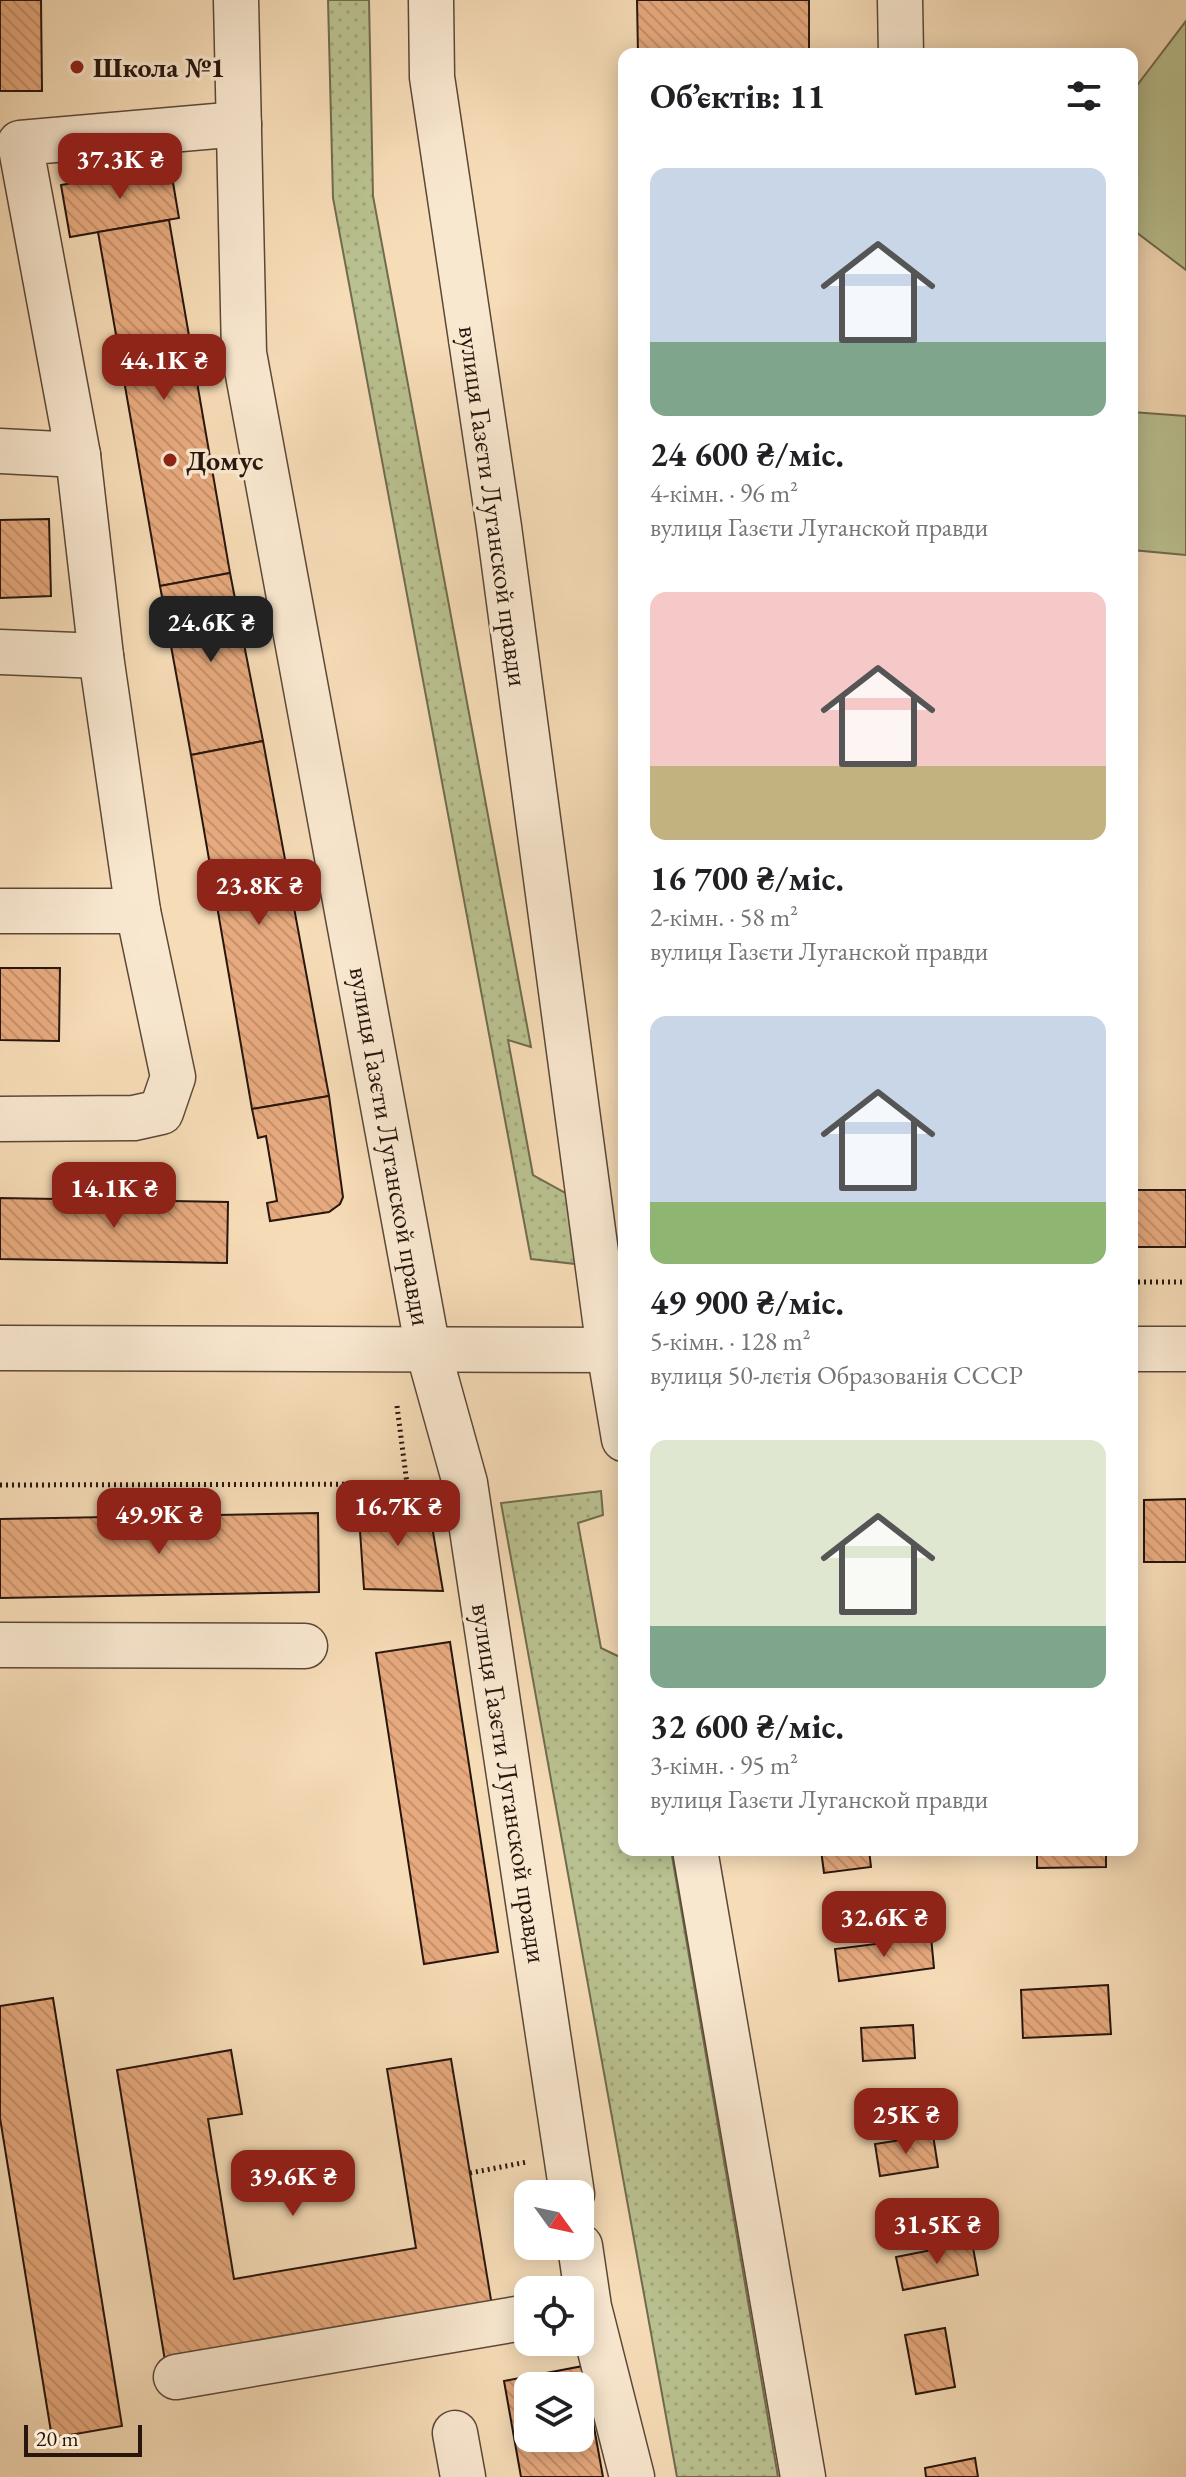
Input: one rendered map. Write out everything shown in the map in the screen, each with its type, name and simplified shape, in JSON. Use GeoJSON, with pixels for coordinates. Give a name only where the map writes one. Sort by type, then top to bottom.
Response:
{"type":"FeatureCollection","features":[{"type":"Feature","properties":{"kind":"street","name":"вулиця Газєти Луганской правди"},"geometry":{"type":"LineString","coordinates":[[236,0],[244,353],[428,1350],[465,1483],[570,2180]]}},
{"type":"Feature","properties":{"kind":"street","name":"вулиця Газєти Луганской правди"},"geometry":{"type":"LineString","coordinates":[[431,0],[432,77],[618,1372]]}},
{"type":"Feature","properties":{"kind":"street"},"geometry":{"type":"LineString","coordinates":[[900,0],[901,48]]}},
{"type":"Feature","properties":{"kind":"street"},"geometry":{"type":"LineString","coordinates":[[0,1119],[134,1118],[161,1112],[173,1077],[138,911],[101,656],[78,455],[10,143],[239,124]]}},
{"type":"Feature","properties":{"kind":"street"},"geometry":{"type":"LineString","coordinates":[[0,451],[78,455]]}},
{"type":"Feature","properties":{"kind":"street"},"geometry":{"type":"LineString","coordinates":[[0,652],[101,656]]}},
{"type":"Feature","properties":{"kind":"street"},"geometry":{"type":"LineString","coordinates":[[0,911],[138,911]]}},
{"type":"Feature","properties":{"kind":"street"},"geometry":{"type":"LineString","coordinates":[[0,1348],[616,1350]]}},
{"type":"Feature","properties":{"kind":"street"},"geometry":{"type":"LineString","coordinates":[[1138,1349],[1186,1349]]}},
{"type":"Feature","properties":{"kind":"street"},"geometry":{"type":"LineString","coordinates":[[0,1645],[305,1646]]}},
{"type":"Feature","properties":{"kind":"street"},"geometry":{"type":"LineString","coordinates":[[696,1856],[803,2477]]}},
{"type":"Feature","properties":{"kind":"street"},"geometry":{"type":"LineString","coordinates":[[176,2377],[514,2319]]}},
{"type":"Feature","properties":{"kind":"street"},"geometry":{"type":"LineString","coordinates":[[594,2340],[632,2477]]}},
{"type":"Feature","properties":{"kind":"street"},"geometry":{"type":"LineString","coordinates":[[455,2433],[463,2477]]}},
{"type":"Feature","properties":{"kind":"path"},"geometry":{"type":"LineString","coordinates":[[1138,1282],[1186,1282]]}},
{"type":"Feature","properties":{"kind":"path"},"geometry":{"type":"LineString","coordinates":[[0,1485],[465,1483]]}},
{"type":"Feature","properties":{"kind":"path"},"geometry":{"type":"LineString","coordinates":[[470,2173],[536,2160]]}},
{"type":"Feature","properties":{"kind":"green space"},"geometry":{"type":"Polygon","coordinates":[[[328,0],[369,0],[373,196],[531,1047],[508,1040],[533,1175],[567,1194],[576,1264],[531,1259],[333,198],[328,0]]]}},
{"type":"Feature","properties":{"kind":"green space"},"geometry":{"type":"Polygon","coordinates":[[[1186,21],[1186,270],[1138,234],[1138,84],[1186,21]]]}},
{"type":"Feature","properties":{"kind":"green space"},"geometry":{"type":"Polygon","coordinates":[[[1138,412],[1186,416],[1186,555],[1138,551],[1138,412]]]}},
{"type":"Feature","properties":{"kind":"green space"},"geometry":{"type":"Polygon","coordinates":[[[601,1491],[603,1515],[578,1523],[601,1648],[618,1656],[618,1856],[672,1856],[778,2477],[677,2477],[501,1503],[601,1491]]]}},
{"type":"Feature","properties":{"kind":"building"},"geometry":{"type":"Polygon","coordinates":[[[0,0],[41,0],[42,91],[0,91],[0,0]]]}},
{"type":"Feature","properties":{"kind":"building"},"geometry":{"type":"Polygon","coordinates":[[[637,0],[809,0],[809,48],[638,48],[637,0]]]}},
{"type":"Feature","properties":{"kind":"building"},"geometry":{"type":"Polygon","coordinates":[[[170,165],[179,218],[70,237],[61,185],[170,165]]]}},
{"type":"Feature","properties":{"kind":"building"},"geometry":{"type":"Polygon","coordinates":[[[169,220],[230,573],[160,586],[98,232],[169,220]]]}},
{"type":"Feature","properties":{"kind":"building"},"geometry":{"type":"Polygon","coordinates":[[[49,519],[51,596],[0,598],[0,520],[49,519]]]}},
{"type":"Feature","properties":{"kind":"building"},"geometry":{"type":"Polygon","coordinates":[[[230,573],[263,741],[191,755],[160,586],[230,573]]]}},
{"type":"Feature","properties":{"kind":"building"},"geometry":{"type":"Polygon","coordinates":[[[263,741],[329,1096],[252,1109],[191,755],[263,741]]]}},
{"type":"Feature","properties":{"kind":"building"},"geometry":{"type":"Polygon","coordinates":[[[0,968],[60,968],[59,1041],[0,1040],[0,968]]]}},
{"type":"Feature","properties":{"kind":"building"},"geometry":{"type":"Polygon","coordinates":[[[329,1096],[343,1197],[340,1204],[329,1212],[270,1221],[267,1203],[277,1201],[266,1136],[258,1138],[252,1109],[329,1096]]]}},
{"type":"Feature","properties":{"kind":"building"},"geometry":{"type":"Polygon","coordinates":[[[1138,1190],[1186,1190],[1186,1247],[1138,1247],[1138,1190]]]}},
{"type":"Feature","properties":{"kind":"building"},"geometry":{"type":"Polygon","coordinates":[[[0,1198],[228,1202],[227,1263],[0,1259],[0,1198]]]}},
{"type":"Feature","properties":{"kind":"building"},"geometry":{"type":"Polygon","coordinates":[[[1186,1499],[1186,1562],[1144,1562],[1144,1500],[1186,1499]]]}},
{"type":"Feature","properties":{"kind":"building"},"geometry":{"type":"Polygon","coordinates":[[[358,1502],[405,1502],[420,1510],[432,1526],[443,1591],[364,1589],[358,1502]]]}},
{"type":"Feature","properties":{"kind":"building"},"geometry":{"type":"Polygon","coordinates":[[[318,1513],[319,1592],[0,1598],[0,1519],[318,1513]]]}},
{"type":"Feature","properties":{"kind":"building"},"geometry":{"type":"Polygon","coordinates":[[[450,1642],[498,1952],[424,1964],[376,1653],[450,1642]]]}},
{"type":"Feature","properties":{"kind":"building"},"geometry":{"type":"Polygon","coordinates":[[[822,1856],[870,1856],[871,1867],[824,1873],[822,1856]]]}},
{"type":"Feature","properties":{"kind":"building"},"geometry":{"type":"Polygon","coordinates":[[[1037,1856],[1106,1856],[1106,1867],[1037,1868],[1037,1856]]]}},
{"type":"Feature","properties":{"kind":"building"},"geometry":{"type":"Polygon","coordinates":[[[931,1937],[934,1968],[839,1981],[835,1949],[931,1937]]]}},
{"type":"Feature","properties":{"kind":"building"},"geometry":{"type":"Polygon","coordinates":[[[1108,1985],[1111,2034],[1023,2038],[1021,1990],[1108,1985]]]}},
{"type":"Feature","properties":{"kind":"building"},"geometry":{"type":"Polygon","coordinates":[[[53,1998],[122,2426],[52,2438],[0,2118],[0,2006],[53,1998]]]}},
{"type":"Feature","properties":{"kind":"building"},"geometry":{"type":"Polygon","coordinates":[[[913,2025],[915,2058],[863,2061],[861,2028],[913,2025]]]}},
{"type":"Feature","properties":{"kind":"building"},"geometry":{"type":"Polygon","coordinates":[[[231,2050],[242,2114],[208,2119],[234,2279],[416,2248],[387,2069],[451,2059],[492,2306],[165,2361],[117,2070],[231,2050]]]}},
{"type":"Feature","properties":{"kind":"building"},"geometry":{"type":"Polygon","coordinates":[[[933,2135],[938,2167],[880,2176],[875,2144],[933,2135]]]}},
{"type":"Feature","properties":{"kind":"building"},"geometry":{"type":"Polygon","coordinates":[[[972,2242],[978,2275],[903,2290],[896,2257],[972,2242]]]}},
{"type":"Feature","properties":{"kind":"building"},"geometry":{"type":"Polygon","coordinates":[[[945,2328],[955,2387],[916,2394],[905,2335],[945,2328]]]}},
{"type":"Feature","properties":{"kind":"building"},"geometry":{"type":"Polygon","coordinates":[[[583,2366],[584,2372],[551,2372],[583,2366]]]}},
{"type":"Feature","properties":{"kind":"building"},"geometry":{"type":"Polygon","coordinates":[[[514,2379],[514,2437],[504,2381],[514,2379]]]}},
{"type":"Feature","properties":{"kind":"building"},"geometry":{"type":"Polygon","coordinates":[[[594,2427],[603,2477],[521,2477],[517,2452],[594,2452],[594,2427]]]}},
{"type":"Feature","properties":{"kind":"building"},"geometry":{"type":"Polygon","coordinates":[[[975,2458],[978,2477],[926,2477],[925,2468],[975,2458]]]}},
{"type":"Feature","properties":{"kind":"place","name":"Школа №1"},"geometry":{"type":"Point","coordinates":[77,67]}},
{"type":"Feature","properties":{"kind":"place","name":"Домус"},"geometry":{"type":"Point","coordinates":[170,460]}}]}
